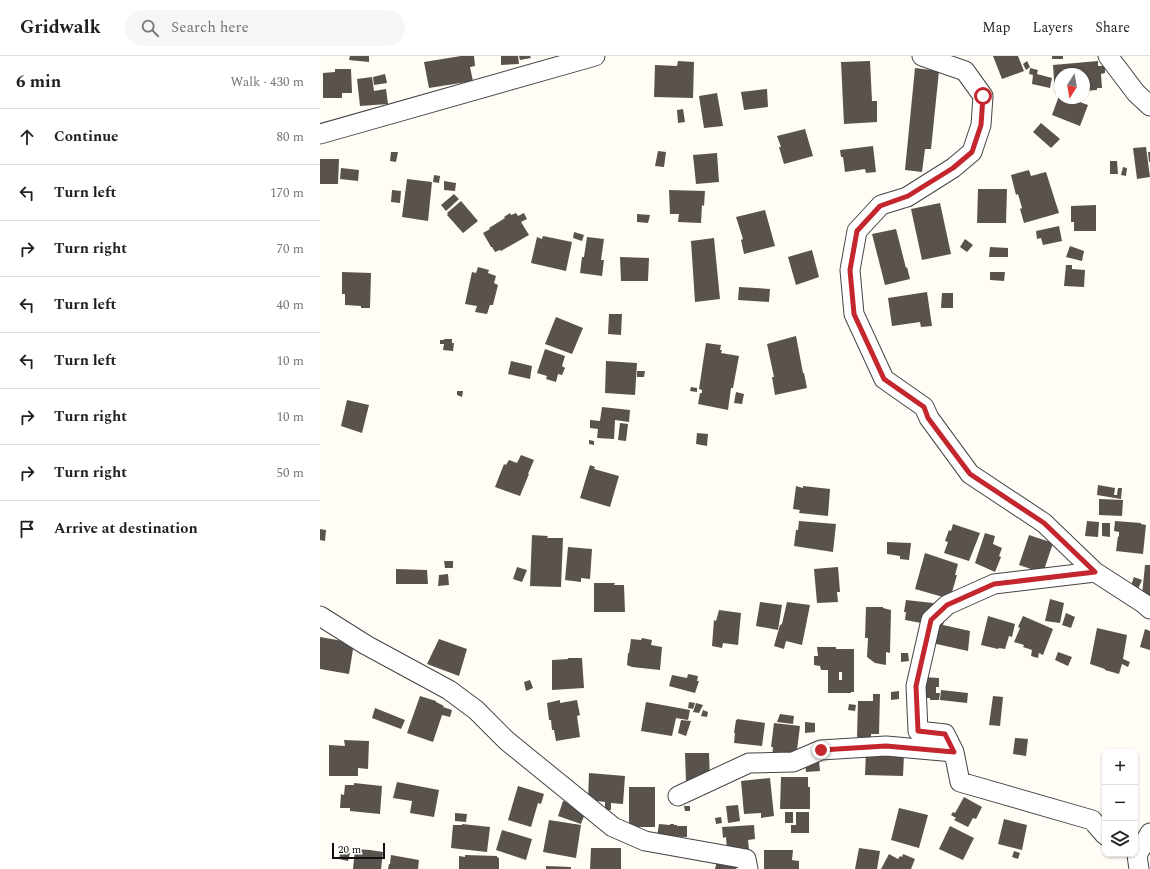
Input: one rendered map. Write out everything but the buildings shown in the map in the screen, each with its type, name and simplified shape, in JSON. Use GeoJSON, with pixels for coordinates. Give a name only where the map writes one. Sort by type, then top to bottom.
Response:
{"type":"FeatureCollection","features":[{"type":"Feature","properties":{"kind":"street"},"geometry":{"type":"LineString","coordinates":[[320,134],[595,56]]}},
{"type":"Feature","properties":{"kind":"street"},"geometry":{"type":"LineString","coordinates":[[922,56],[965,71],[983,96],[981,125],[972,152],[953,168],[908,196],[880,206],[857,231],[850,270],[854,314],[884,379],[924,407],[928,418],[970,474],[1044,523],[1095,572],[1150,609]]}},
{"type":"Feature","properties":{"kind":"street"},"geometry":{"type":"LineString","coordinates":[[1108,56],[1136,93],[1150,106]]}},
{"type":"Feature","properties":{"kind":"street"},"geometry":{"type":"LineString","coordinates":[[1095,572],[994,584],[947,605],[931,620],[916,686],[918,731],[945,734],[954,752],[960,782],[1092,820],[1102,832]]}},
{"type":"Feature","properties":{"kind":"street"},"geometry":{"type":"LineString","coordinates":[[320,616],[366,645],[449,690],[476,710],[507,741],[613,827],[645,841],[746,859],[748,869]]}},
{"type":"Feature","properties":{"kind":"street"},"geometry":{"type":"LineString","coordinates":[[678,796],[749,763],[793,762],[821,750],[886,746],[954,752]]}},
{"type":"Feature","properties":{"kind":"street"},"geometry":{"type":"LineString","coordinates":[[1139,869],[1138,856],[1150,833]]}},
{"type":"Feature","properties":{"kind":"street"},"geometry":{"type":"LineString","coordinates":[[1127,857],[1139,869]]}},
{"type":"Feature","properties":{"kind":"route"},"geometry":{"type":"LineString","coordinates":[[821,750],[886,746],[954,752],[945,734],[918,731],[916,686],[931,620],[947,605],[994,584],[1095,572],[1044,523],[970,474],[928,418],[924,407],[884,379],[854,314],[850,270],[857,231],[880,206],[908,196],[953,168],[972,152],[981,125],[983,96]]}}]}
